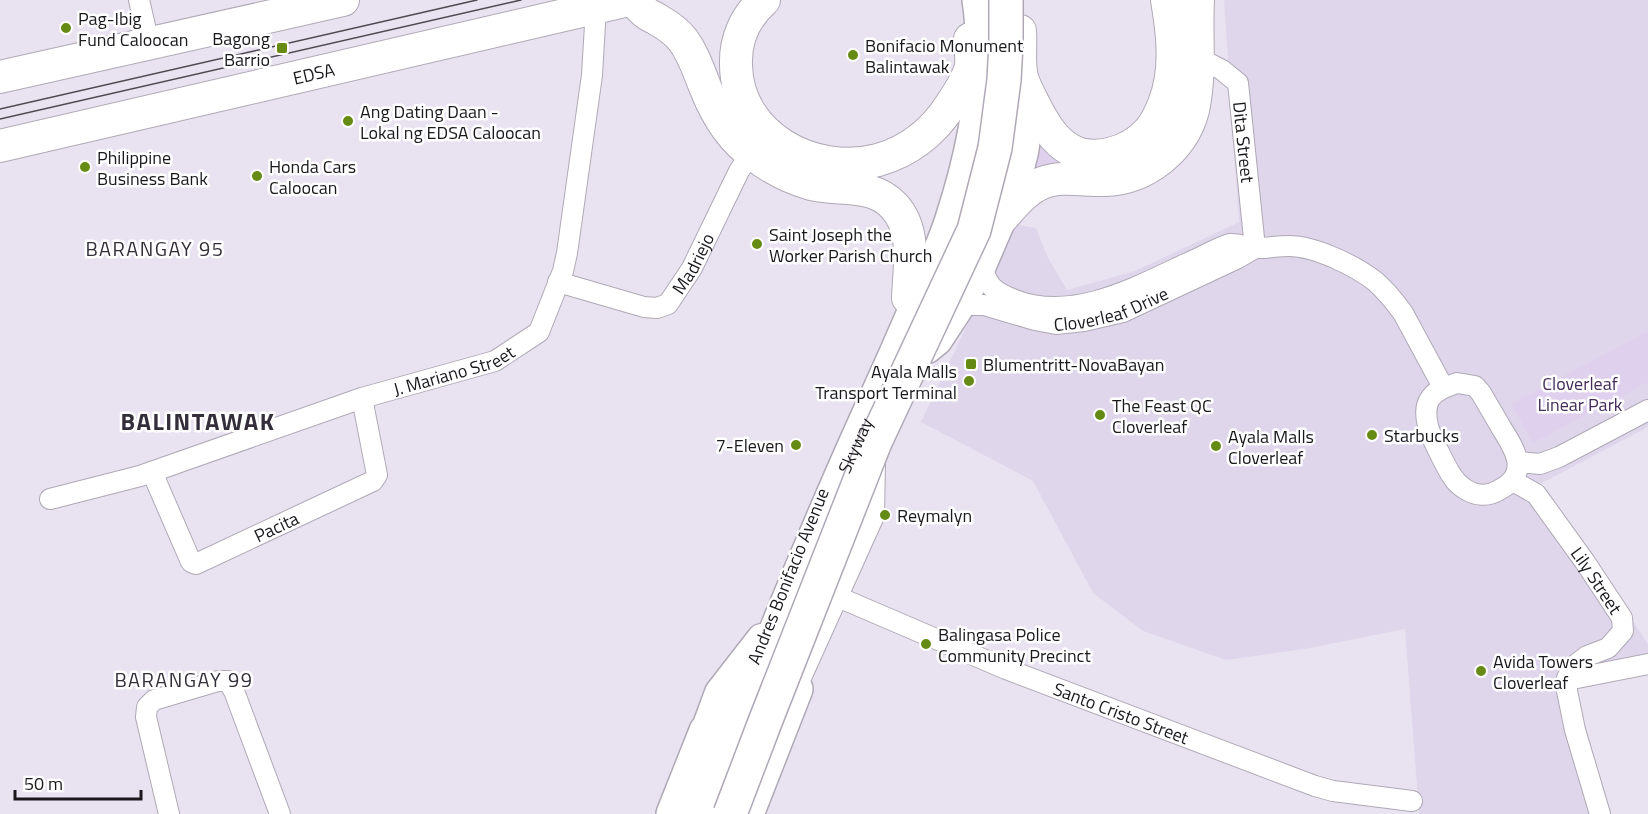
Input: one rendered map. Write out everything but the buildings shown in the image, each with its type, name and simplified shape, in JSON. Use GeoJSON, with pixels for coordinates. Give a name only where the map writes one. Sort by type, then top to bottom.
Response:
{"type":"FeatureCollection","features":[{"type":"Feature","properties":{"kind":"highway"},"geometry":{"type":"LineString","coordinates":[[0,77],[343,0]]}},
{"type":"Feature","properties":{"kind":"highway"},"geometry":{"type":"LineString","coordinates":[[631,0],[647,15],[666,25],[682,40],[694,59],[709,97],[723,122],[751,153],[771,167],[802,181],[820,186],[862,189],[885,198],[894,206],[908,231],[910,248],[908,298]]}},
{"type":"Feature","properties":{"kind":"highway","name":"EDSA"},"geometry":{"type":"LineString","coordinates":[[0,146],[631,0]]}},
{"type":"Feature","properties":{"kind":"highway"},"geometry":{"type":"LineString","coordinates":[[764,0],[747,20],[739,38],[736,61],[737,82],[746,106],[757,124],[774,139],[798,153],[826,161],[852,163],[881,159],[908,147],[928,133],[945,113],[971,67],[968,0]]}},
{"type":"Feature","properties":{"kind":"highway","name":"Skyway"},"geometry":{"type":"LineString","coordinates":[[706,800],[813,541],[909,325],[952,220],[973,143],[981,84],[982,42],[979,0]]}},
{"type":"Feature","properties":{"kind":"highway","name":"Skyway"},"geometry":{"type":"LineString","coordinates":[[731,814],[875,442],[974,230],[995,148],[1004,81],[1006,0]]}},
{"type":"Feature","properties":{"kind":"highway"},"geometry":{"type":"LineString","coordinates":[[1018,0],[1021,74],[1054,136],[1068,148],[1086,155],[1106,155],[1123,149],[1151,129],[1160,115],[1168,93],[1173,48],[1167,0]]}},
{"type":"Feature","properties":{"kind":"highway"},"geometry":{"type":"LineString","coordinates":[[995,223],[1027,193],[1044,182],[1062,179],[1126,177],[1147,168],[1166,155],[1182,136],[1190,119],[1195,98],[1199,58],[1198,0]]}},
{"type":"Feature","properties":{"kind":"highway"},"geometry":{"type":"LineString","coordinates":[[747,814],[796,689]]}},
{"type":"Feature","properties":{"kind":"highway"},"geometry":{"type":"LineString","coordinates":[[673,814],[706,731]]}},
{"type":"Feature","properties":{"kind":"main road","name":"Andres Bonifacio Avenue"},"geometry":{"type":"LineString","coordinates":[[695,814],[706,800],[736,702],[804,535],[879,359],[938,233],[964,124],[971,67]]}},
{"type":"Feature","properties":{"kind":"main road","name":"Andres Bonifacio Avenue"},"geometry":{"type":"LineString","coordinates":[[731,814],[778,682],[825,578],[875,458],[927,348],[930,334],[1013,191],[1026,132],[1021,74]]}},
{"type":"Feature","properties":{"kind":"main road","name":"Andres Bonifacio Avenue"},"geometry":{"type":"LineString","coordinates":[[927,348],[936,340],[958,308],[982,263],[995,223],[996,187],[1021,74]]}},
{"type":"Feature","properties":{"kind":"main road"},"geometry":{"type":"LineString","coordinates":[[706,800],[706,731],[720,693],[762,639]]}},
{"type":"Feature","properties":{"kind":"street"},"geometry":{"type":"LineString","coordinates":[[139,0],[149,43]]}},
{"type":"Feature","properties":{"kind":"street","name":"J. Mariano Street"},"geometry":{"type":"LineString","coordinates":[[50,499],[152,472],[362,398],[495,361],[539,332],[563,271],[567,254],[592,75],[596,8]]}},
{"type":"Feature","properties":{"kind":"street","name":"Dita Street"},"geometry":{"type":"LineString","coordinates":[[1199,58],[1222,70],[1238,83],[1255,248]]}},
{"type":"Feature","properties":{"kind":"street","name":"Madriejo"},"geometry":{"type":"LineString","coordinates":[[558,282],[644,308],[657,308],[668,304],[692,268],[739,171],[751,153]]}},
{"type":"Feature","properties":{"kind":"street","name":"Cloverleaf Drive"},"geometry":{"type":"LineString","coordinates":[[982,263],[984,277],[988,284],[1003,296],[1023,303],[1050,308],[1083,304],[1115,295],[1230,244],[1255,248],[1291,246],[1311,250],[1356,268],[1377,283],[1403,314],[1443,387]]}},
{"type":"Feature","properties":{"kind":"street","name":"Cloverleaf Drive"},"geometry":{"type":"LineString","coordinates":[[958,308],[984,305],[1056,324],[1083,321],[1123,312],[1255,248]]}},
{"type":"Feature","properties":{"kind":"street"},"geometry":{"type":"LineString","coordinates":[[1516,472],[1514,447],[1475,386],[1457,382],[1443,387],[1430,399],[1426,413],[1428,428],[1452,476],[1463,488],[1478,496],[1489,495],[1499,490],[1516,472],[1559,457],[1648,410]]}},
{"type":"Feature","properties":{"kind":"street","name":"Pacita"},"geometry":{"type":"LineString","coordinates":[[152,472],[191,562],[196,564],[373,481],[377,475],[362,398]]}},
{"type":"Feature","properties":{"kind":"street"},"geometry":{"type":"LineString","coordinates":[[754,814],[796,689],[874,516],[875,458]]}},
{"type":"Feature","properties":{"kind":"street","name":"Lily Street"},"geometry":{"type":"LineString","coordinates":[[1516,472],[1536,494],[1622,618],[1623,631],[1608,648],[1587,656],[1574,666],[1567,680]]}},
{"type":"Feature","properties":{"kind":"street","name":"Santo Cristo Street"},"geometry":{"type":"LineString","coordinates":[[838,597],[1005,669],[1314,786],[1333,791],[1412,801]]}},
{"type":"Feature","properties":{"kind":"street"},"geometry":{"type":"LineString","coordinates":[[1600,814],[1575,730],[1567,680],[1648,664]]}},
{"type":"Feature","properties":{"kind":"street"},"geometry":{"type":"LineString","coordinates":[[169,814],[146,717],[147,707],[154,700],[218,681],[228,681],[234,691],[280,814]]}},
{"type":"Feature","properties":{"kind":"shaded area"},"geometry":{"type":"Polygon","coordinates":[[[1224,0],[1648,0],[1648,427],[1540,484],[1648,644],[1648,661],[1558,679],[1590,814],[1419,814],[1405,629],[1310,648],[1226,660],[1143,631],[1093,593],[1033,481],[921,422],[1015,224],[1036,228],[1048,258],[1067,290],[1135,271],[1239,222],[1224,0]]]}},
{"type":"Feature","properties":{"kind":"green space"},"geometry":{"type":"Polygon","coordinates":[[[1036,128],[1070,163],[1027,177],[1036,128]]]}},
{"type":"Feature","properties":{"kind":"green space","name":"Cloverleaf Linear Park"},"geometry":{"type":"Polygon","coordinates":[[[1648,331],[1648,382],[1533,443],[1511,404],[1648,331]]]}},
{"type":"Feature","properties":{"kind":"tram line"},"geometry":{"type":"LineString","coordinates":[[0,109],[477,0]]}},
{"type":"Feature","properties":{"kind":"tram line"},"geometry":{"type":"LineString","coordinates":[[0,119],[521,0]]}},
{"type":"Feature","properties":{"kind":"place","name":"Pag-Ibig Fund Caloocan"},"geometry":{"type":"Point","coordinates":[66,28]}},
{"type":"Feature","properties":{"kind":"place","name":"Bagong Barrio"},"geometry":{"type":"Point","coordinates":[282,48]}},
{"type":"Feature","properties":{"kind":"place","name":"Bonifacio Monument Balintawak"},"geometry":{"type":"Point","coordinates":[853,55]}},
{"type":"Feature","properties":{"kind":"place","name":"Ang Dating Daan - Lokal ng EDSA Caloocan"},"geometry":{"type":"Point","coordinates":[348,121]}},
{"type":"Feature","properties":{"kind":"place","name":"Philippine Business Bank"},"geometry":{"type":"Point","coordinates":[85,167]}},
{"type":"Feature","properties":{"kind":"place","name":"Honda Cars Caloocan"},"geometry":{"type":"Point","coordinates":[257,176]}},
{"type":"Feature","properties":{"kind":"place","name":"Saint Joseph the Worker Parish Church"},"geometry":{"type":"Point","coordinates":[757,244]}},
{"type":"Feature","properties":{"kind":"place","name":"Blumentritt-NovaBayan"},"geometry":{"type":"Point","coordinates":[971,364]}},
{"type":"Feature","properties":{"kind":"place","name":"Ayala Malls Transport Terminal"},"geometry":{"type":"Point","coordinates":[969,381]}},
{"type":"Feature","properties":{"kind":"place","name":"The Feast QC Cloverleaf"},"geometry":{"type":"Point","coordinates":[1100,415]}},
{"type":"Feature","properties":{"kind":"place","name":"Starbucks"},"geometry":{"type":"Point","coordinates":[1372,435]}},
{"type":"Feature","properties":{"kind":"place","name":"7-Eleven"},"geometry":{"type":"Point","coordinates":[796,445]}},
{"type":"Feature","properties":{"kind":"place","name":"Ayala Malls Cloverleaf"},"geometry":{"type":"Point","coordinates":[1216,446]}},
{"type":"Feature","properties":{"kind":"place","name":"Reymalyn"},"geometry":{"type":"Point","coordinates":[885,515]}},
{"type":"Feature","properties":{"kind":"place","name":"Balingasa Police Community Precinct"},"geometry":{"type":"Point","coordinates":[926,644]}},
{"type":"Feature","properties":{"kind":"place","name":"Avida Towers Cloverleaf"},"geometry":{"type":"Point","coordinates":[1481,671]}},
{"type":"Feature","properties":{"kind":"district","name":"BARANGAY 95"},"geometry":{"type":"Point","coordinates":[155,248]}},
{"type":"Feature","properties":{"kind":"district","name":"BALINTAWAK"},"geometry":{"type":"Point","coordinates":[198,421]}},
{"type":"Feature","properties":{"kind":"district","name":"BARANGAY 99"},"geometry":{"type":"Point","coordinates":[184,679]}}]}
